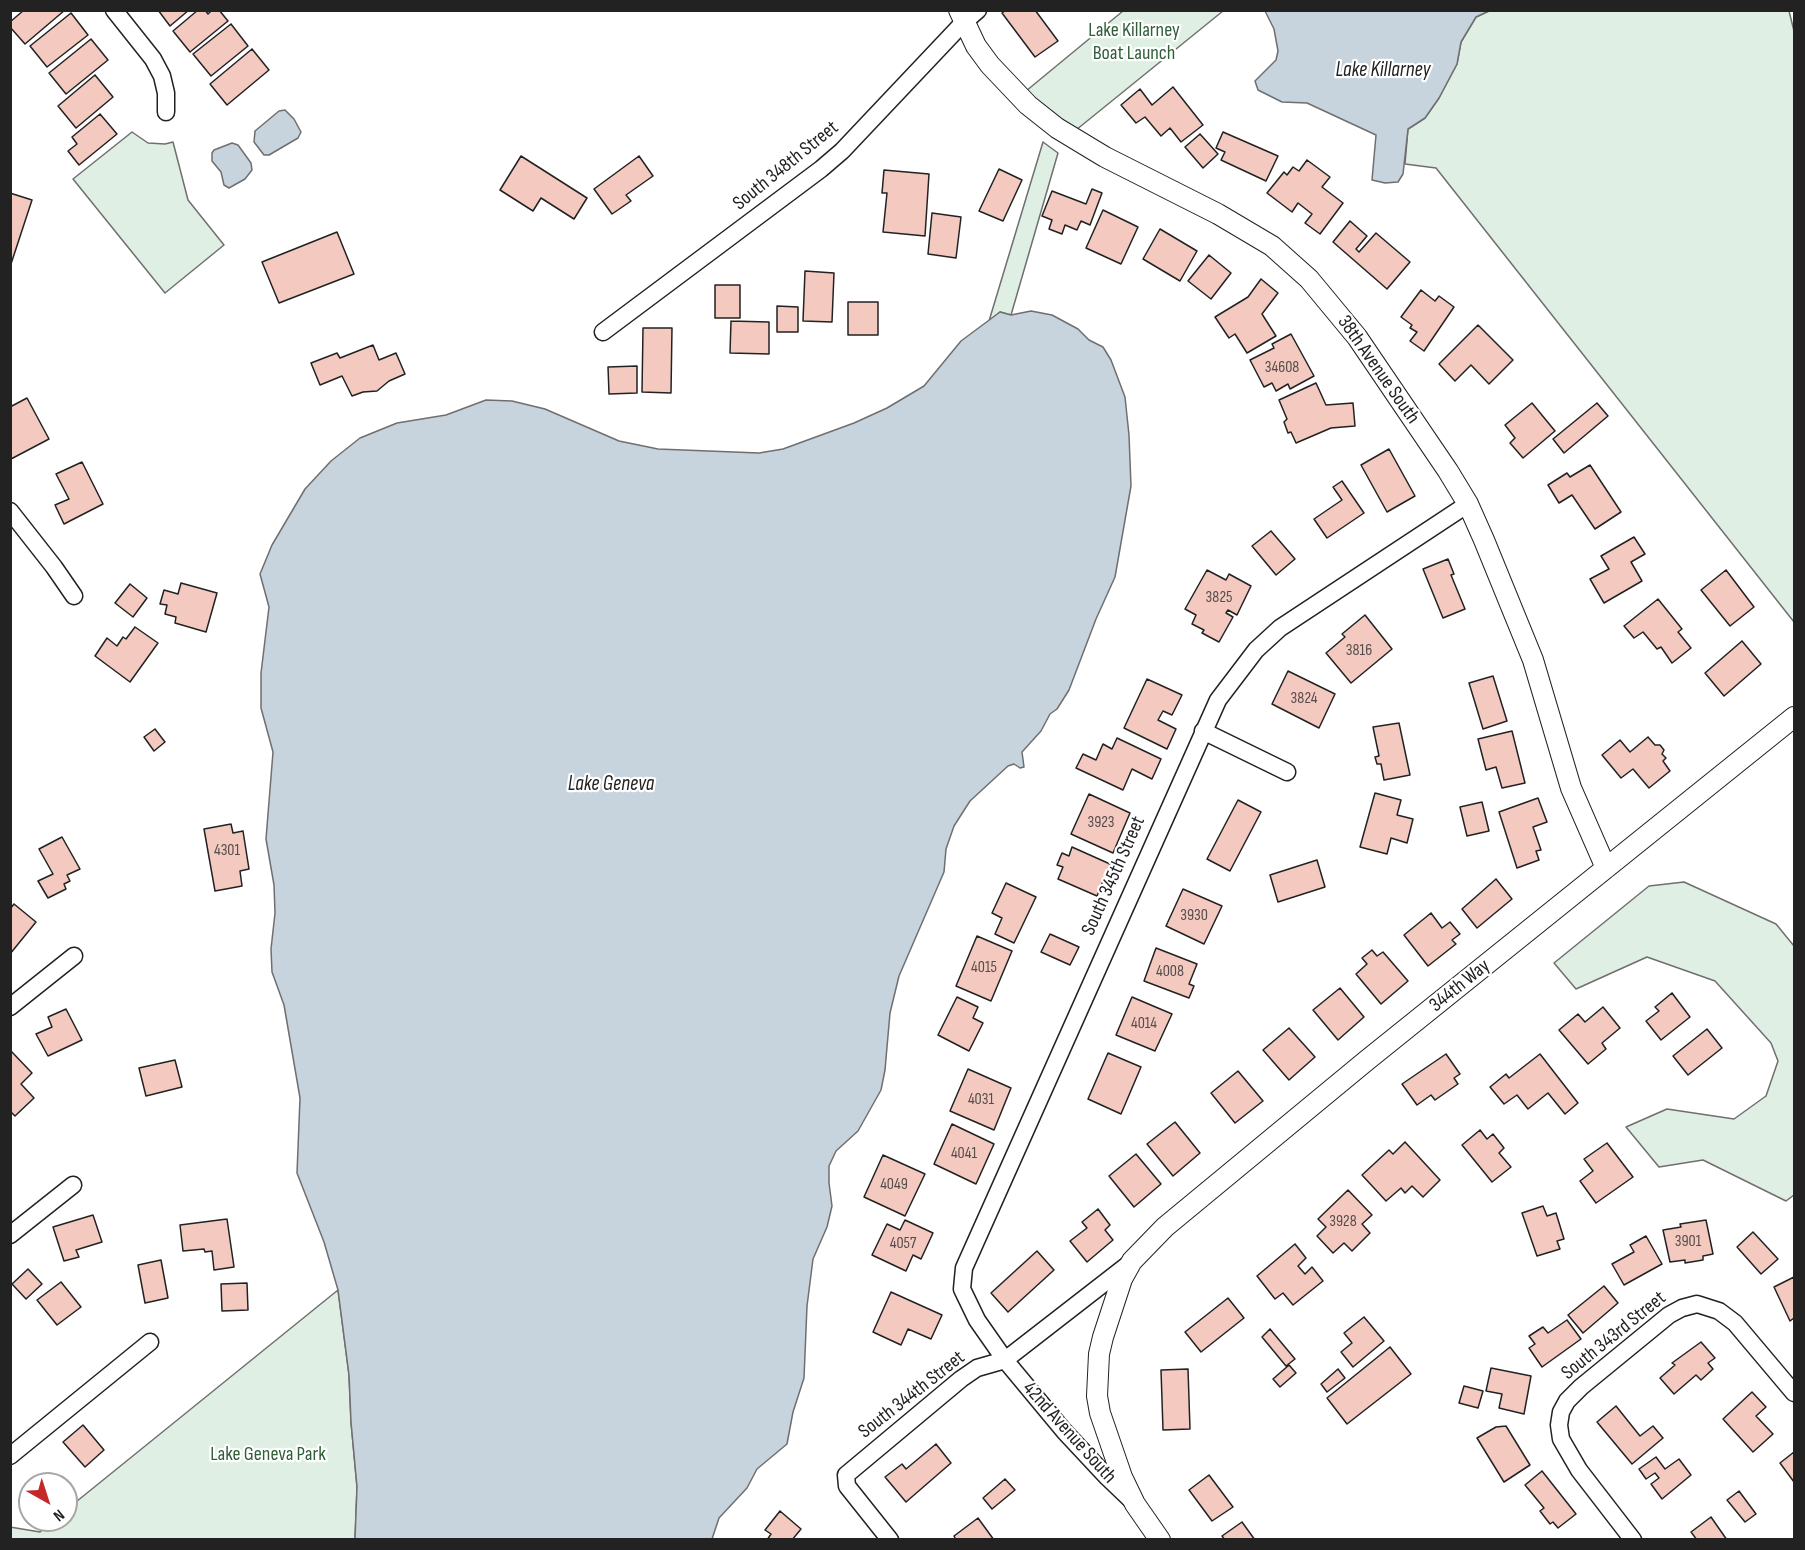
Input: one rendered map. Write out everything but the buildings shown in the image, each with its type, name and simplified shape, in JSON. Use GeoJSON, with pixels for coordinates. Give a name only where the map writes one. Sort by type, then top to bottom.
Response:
{"type":"FeatureCollection","features":[{"type":"Feature","properties":{"kind":"street"},"geometry":{"type":"LineString","coordinates":[[114,10],[153,58],[162,76],[166,93],[166,112]]}},
{"type":"Feature","properties":{"kind":"street","name":"South 348th Street"},"geometry":{"type":"LineString","coordinates":[[603,332],[842,151],[967,15]]}},
{"type":"Feature","properties":{"kind":"street","name":"38th Avenue South"},"geometry":{"type":"LineString","coordinates":[[967,15],[976,46],[1028,105],[1054,125],[1105,157],[1250,231],[1272,246],[1309,279],[1357,337],[1468,504],[1526,640],[1571,788],[1606,868]]}},
{"type":"Feature","properties":{"kind":"street","name":"South 345th Street"},"geometry":{"type":"LineString","coordinates":[[1005,1360],[977,1320],[962,1288],[964,1268],[1218,700],[1256,650],[1280,628],[1468,504]]}},
{"type":"Feature","properties":{"kind":"street"},"geometry":{"type":"LineString","coordinates":[[10,511],[54,567],[74,597]]}},
{"type":"Feature","properties":{"kind":"street","name":"344th Way"},"geometry":{"type":"LineString","coordinates":[[1132,1261],[1165,1227],[1366,1061],[1794,717]]}},
{"type":"Feature","properties":{"kind":"street"},"geometry":{"type":"LineString","coordinates":[[1203,731],[1287,772]]}},
{"type":"Feature","properties":{"kind":"street"},"geometry":{"type":"LineString","coordinates":[[10,1007],[74,956]]}},
{"type":"Feature","properties":{"kind":"street"},"geometry":{"type":"LineString","coordinates":[[10,1235],[74,1185]]}},
{"type":"Feature","properties":{"kind":"street","name":"South 344th Street"},"geometry":{"type":"LineString","coordinates":[[890,1539],[847,1486],[846,1475],[961,1379],[977,1368],[1005,1360],[1132,1261]]}},
{"type":"Feature","properties":{"kind":"street","name":"42nd Avenue South"},"geometry":{"type":"LineString","coordinates":[[1132,1261],[1122,1279],[1102,1337],[1097,1396],[1107,1436],[1122,1477],[1135,1504],[1160,1539]]}},
{"type":"Feature","properties":{"kind":"street","name":"South 343rd Street"},"geometry":{"type":"LineString","coordinates":[[1633,1539],[1579,1470],[1566,1449],[1560,1431],[1561,1412],[1571,1397],[1669,1315],[1691,1305],[1703,1305],[1719,1311],[1747,1336],[1794,1393]]}},
{"type":"Feature","properties":{"kind":"street"},"geometry":{"type":"LineString","coordinates":[[10,1456],[150,1342]]}},
{"type":"Feature","properties":{"kind":"street","name":"42nd Avenue South"},"geometry":{"type":"LineString","coordinates":[[1005,1360],[1071,1439],[1135,1504]]}},
{"type":"Feature","properties":{"kind":"green space","name":"Lake Killarney Boat Launch"},"geometry":{"type":"Polygon","coordinates":[[[1123,11],[1223,11],[1076,130],[1026,91],[1123,11]]]}},
{"type":"Feature","properties":{"kind":"green space"},"geometry":{"type":"Polygon","coordinates":[[[1489,11],[1789,11],[1794,31],[1794,622],[1436,168],[1405,164],[1408,129],[1425,118],[1439,98],[1457,64],[1461,42],[1476,17],[1489,11]]]}},
{"type":"Feature","properties":{"kind":"green space"},"geometry":{"type":"Polygon","coordinates":[[[132,132],[148,143],[173,142],[188,200],[224,245],[165,293],[73,179],[132,132]]]}},
{"type":"Feature","properties":{"kind":"green space"},"geometry":{"type":"Polygon","coordinates":[[[1043,142],[1058,153],[1011,315],[1000,312],[989,321],[1043,142]]]}},
{"type":"Feature","properties":{"kind":"green space"},"geometry":{"type":"Polygon","coordinates":[[[1684,882],[1776,924],[1794,946],[1794,1195],[1786,1201],[1703,1160],[1659,1167],[1626,1127],[1667,1109],[1734,1119],[1766,1096],[1778,1061],[1771,1043],[1715,981],[1647,957],[1576,989],[1554,963],[1649,886],[1684,882]]]}},
{"type":"Feature","properties":{"kind":"green space","name":"Lake Geneva Park"},"geometry":{"type":"Polygon","coordinates":[[[338,1290],[349,1375],[357,1487],[355,1539],[11,1540],[10,1527],[18,1528],[18,1532],[78,1532],[78,1500],[338,1290]]]}},
{"type":"Feature","properties":{"kind":"water","name":"Lake Killarney"},"geometry":{"type":"Polygon","coordinates":[[[1265,11],[1489,11],[1476,17],[1461,42],[1457,64],[1439,98],[1425,118],[1408,129],[1403,174],[1398,182],[1385,183],[1372,180],[1376,135],[1307,103],[1282,102],[1258,90],[1255,81],[1276,60],[1278,51],[1274,29],[1265,11]]]}},
{"type":"Feature","properties":{"kind":"water"},"geometry":{"type":"Polygon","coordinates":[[[285,110],[294,119],[301,132],[298,138],[269,155],[264,155],[254,142],[255,131],[279,111],[285,110]]]}},
{"type":"Feature","properties":{"kind":"water"},"geometry":{"type":"Polygon","coordinates":[[[232,143],[238,145],[251,163],[252,170],[245,179],[229,188],[224,185],[221,172],[212,161],[212,153],[232,143]]]}},
{"type":"Feature","properties":{"kind":"water","name":"Lake Geneva"},"geometry":{"type":"Polygon","coordinates":[[[1031,311],[1052,315],[1078,329],[1089,340],[1103,347],[1111,360],[1125,397],[1131,486],[1115,577],[1069,690],[1057,709],[1050,714],[1041,731],[1022,752],[1024,767],[1020,768],[1014,764],[1008,766],[970,801],[954,826],[946,849],[944,872],[899,976],[890,1013],[881,1090],[858,1131],[836,1151],[829,1166],[832,1206],[827,1227],[813,1259],[807,1306],[804,1378],[793,1412],[787,1444],[757,1469],[747,1488],[719,1518],[712,1539],[355,1539],[357,1487],[349,1375],[338,1290],[324,1242],[297,1173],[300,1098],[284,1005],[272,972],[274,885],[266,839],[273,752],[261,708],[261,673],[269,607],[260,574],[272,545],[305,489],[331,461],[360,438],[397,423],[446,415],[486,400],[512,401],[545,409],[619,441],[658,449],[759,453],[783,449],[854,423],[887,408],[924,386],[961,341],[1000,312],[1011,315],[1031,311]]]}}]}
